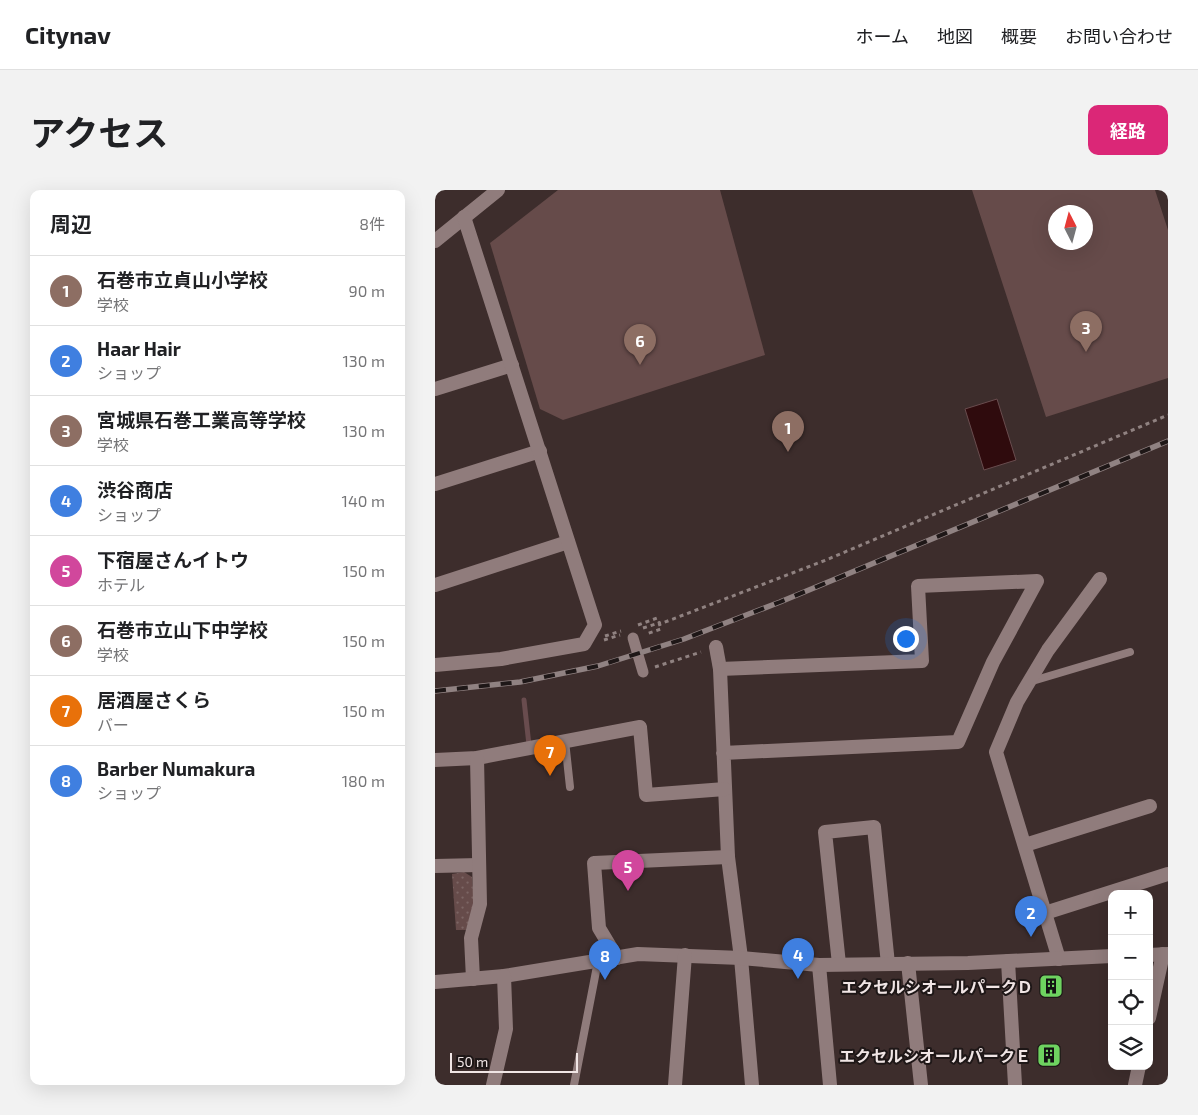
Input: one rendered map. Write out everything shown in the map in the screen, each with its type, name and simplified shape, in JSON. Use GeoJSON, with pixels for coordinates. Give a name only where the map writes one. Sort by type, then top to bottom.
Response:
{"type":"FeatureCollection","features":[{"type":"Feature","properties":{"kind":"street"},"geometry":{"type":"LineString","coordinates":[[435,241],[498,190]]}},
{"type":"Feature","properties":{"kind":"street"},"geometry":{"type":"LineString","coordinates":[[435,665],[501,659],[584,644],[595,625],[465,217]]}},
{"type":"Feature","properties":{"kind":"street"},"geometry":{"type":"LineString","coordinates":[[435,389],[512,365]]}},
{"type":"Feature","properties":{"kind":"street"},"geometry":{"type":"LineString","coordinates":[[435,484],[539,451]]}},
{"type":"Feature","properties":{"kind":"street"},"geometry":{"type":"LineString","coordinates":[[435,585],[569,542]]}},
{"type":"Feature","properties":{"kind":"street"},"geometry":{"type":"LineString","coordinates":[[1059,959],[996,752],[1017,702],[1028,682],[1048,650],[1101,580]]}},
{"type":"Feature","properties":{"kind":"street"},"geometry":{"type":"LineString","coordinates":[[719,670],[922,662],[918,586],[1037,581],[993,662],[958,742],[723,753]]}},
{"type":"Feature","properties":{"kind":"street"},"geometry":{"type":"LineString","coordinates":[[632,633],[643,672]]}},
{"type":"Feature","properties":{"kind":"street"},"geometry":{"type":"LineString","coordinates":[[716,647],[719,670],[728,857],[741,958],[752,1085]]}},
{"type":"Feature","properties":{"kind":"street"},"geometry":{"type":"LineString","coordinates":[[435,760],[477,758],[640,728],[646,795],[725,789]]}},
{"type":"Feature","properties":{"kind":"street"},"geometry":{"type":"LineString","coordinates":[[473,978],[471,938],[480,904],[477,758]]}},
{"type":"Feature","properties":{"kind":"street"},"geometry":{"type":"LineString","coordinates":[[1025,845],[1150,806]]}},
{"type":"Feature","properties":{"kind":"street"},"geometry":{"type":"LineString","coordinates":[[839,964],[825,832],[874,827],[888,964]]}},
{"type":"Feature","properties":{"kind":"street"},"geometry":{"type":"LineString","coordinates":[[617,958],[599,928],[594,863],[728,857]]}},
{"type":"Feature","properties":{"kind":"street"},"geometry":{"type":"LineString","coordinates":[[435,866],[479,865]]}},
{"type":"Feature","properties":{"kind":"street"},"geometry":{"type":"LineString","coordinates":[[1045,913],[1168,874]]}},
{"type":"Feature","properties":{"kind":"street"},"geometry":{"type":"LineString","coordinates":[[435,982],[504,976],[638,954],[741,958],[819,965],[1008,961],[1108,956]]}},
{"type":"Feature","properties":{"kind":"street"},"geometry":{"type":"LineString","coordinates":[[1153,995],[1160,954]]}},
{"type":"Feature","properties":{"kind":"street"},"geometry":{"type":"LineString","coordinates":[[675,1085],[685,955]]}},
{"type":"Feature","properties":{"kind":"street"},"geometry":{"type":"LineString","coordinates":[[1008,961],[1015,1085]]}},
{"type":"Feature","properties":{"kind":"street"},"geometry":{"type":"LineString","coordinates":[[908,964],[921,1085]]}},
{"type":"Feature","properties":{"kind":"street"},"geometry":{"type":"LineString","coordinates":[[819,965],[830,1085]]}},
{"type":"Feature","properties":{"kind":"street"},"geometry":{"type":"LineString","coordinates":[[493,1085],[506,1029],[504,976]]}},
{"type":"Feature","properties":{"kind":"street"},"geometry":{"type":"LineString","coordinates":[[1135,1085],[1138,1070]]}},
{"type":"Feature","properties":{"kind":"lane"},"geometry":{"type":"LineString","coordinates":[[1028,682],[1130,652]]}},
{"type":"Feature","properties":{"kind":"lane"},"geometry":{"type":"LineString","coordinates":[[565,741],[570,787]]}},
{"type":"Feature","properties":{"kind":"lane"},"geometry":{"type":"LineString","coordinates":[[574,1085],[598,961]]}},
{"type":"Feature","properties":{"kind":"path"},"geometry":{"type":"LineString","coordinates":[[632,633],[657,618],[660,624],[826,560],[1168,415]]}},
{"type":"Feature","properties":{"kind":"path"},"geometry":{"type":"LineString","coordinates":[[604,640],[603,637],[621,631]]}},
{"type":"Feature","properties":{"kind":"path"},"geometry":{"type":"LineString","coordinates":[[643,672],[716,647]]}},
{"type":"Feature","properties":{"kind":"shaded area"},"geometry":{"type":"Polygon","coordinates":[[[558,190],[720,190],[765,355],[563,420],[540,409],[490,243],[558,190]]]}},
{"type":"Feature","properties":{"kind":"shaded area"},"geometry":{"type":"Polygon","coordinates":[[[972,190],[1155,190],[1168,230],[1168,378],[1046,417],[972,190]]]}},
{"type":"Feature","properties":{"kind":"shaded area"},"geometry":{"type":"Polygon","coordinates":[[[997,399],[1016,460],[984,470],[965,409],[997,399]]]}},
{"type":"Feature","properties":{"kind":"shaded area"},"geometry":{"type":"Polygon","coordinates":[[[464,872],[472,877],[474,904],[466,930],[456,930],[452,874],[464,872]]]}},
{"type":"Feature","properties":{"kind":"waterway"},"geometry":{"type":"LineString","coordinates":[[524,700],[529,745]]}},
{"type":"Feature","properties":{"kind":"railway"},"geometry":{"type":"LineString","coordinates":[[435,691],[520,682],[598,666],[684,639],[780,602],[1168,441]]}},
{"type":"Feature","properties":{"kind":"place","name":"宮城県石巻工業高等学校"},"geometry":{"type":"Point","coordinates":[1086,352]}},
{"type":"Feature","properties":{"kind":"place","name":"石巻市立山下中学校"},"geometry":{"type":"Point","coordinates":[640,365]}},
{"type":"Feature","properties":{"kind":"place","name":"石巻市立貞山小学校"},"geometry":{"type":"Point","coordinates":[788,452]}},
{"type":"Feature","properties":{"kind":"place","name":"居酒屋さくら"},"geometry":{"type":"Point","coordinates":[550,776]}},
{"type":"Feature","properties":{"kind":"place","name":"下宿屋さんイトウ"},"geometry":{"type":"Point","coordinates":[628,891]}},
{"type":"Feature","properties":{"kind":"place","name":"Haar Hair"},"geometry":{"type":"Point","coordinates":[1031,937]}},
{"type":"Feature","properties":{"kind":"place","name":"渋谷商店"},"geometry":{"type":"Point","coordinates":[798,979]}},
{"type":"Feature","properties":{"kind":"place","name":"Barber Numakura"},"geometry":{"type":"Point","coordinates":[605,980]}},
{"type":"Feature","properties":{"kind":"place","name":"エクセルシオールパークＤ"},"geometry":{"type":"Point","coordinates":[1051,986]}},
{"type":"Feature","properties":{"kind":"place","name":"エクセルシオールパークＥ"},"geometry":{"type":"Point","coordinates":[1049,1055]}}]}
